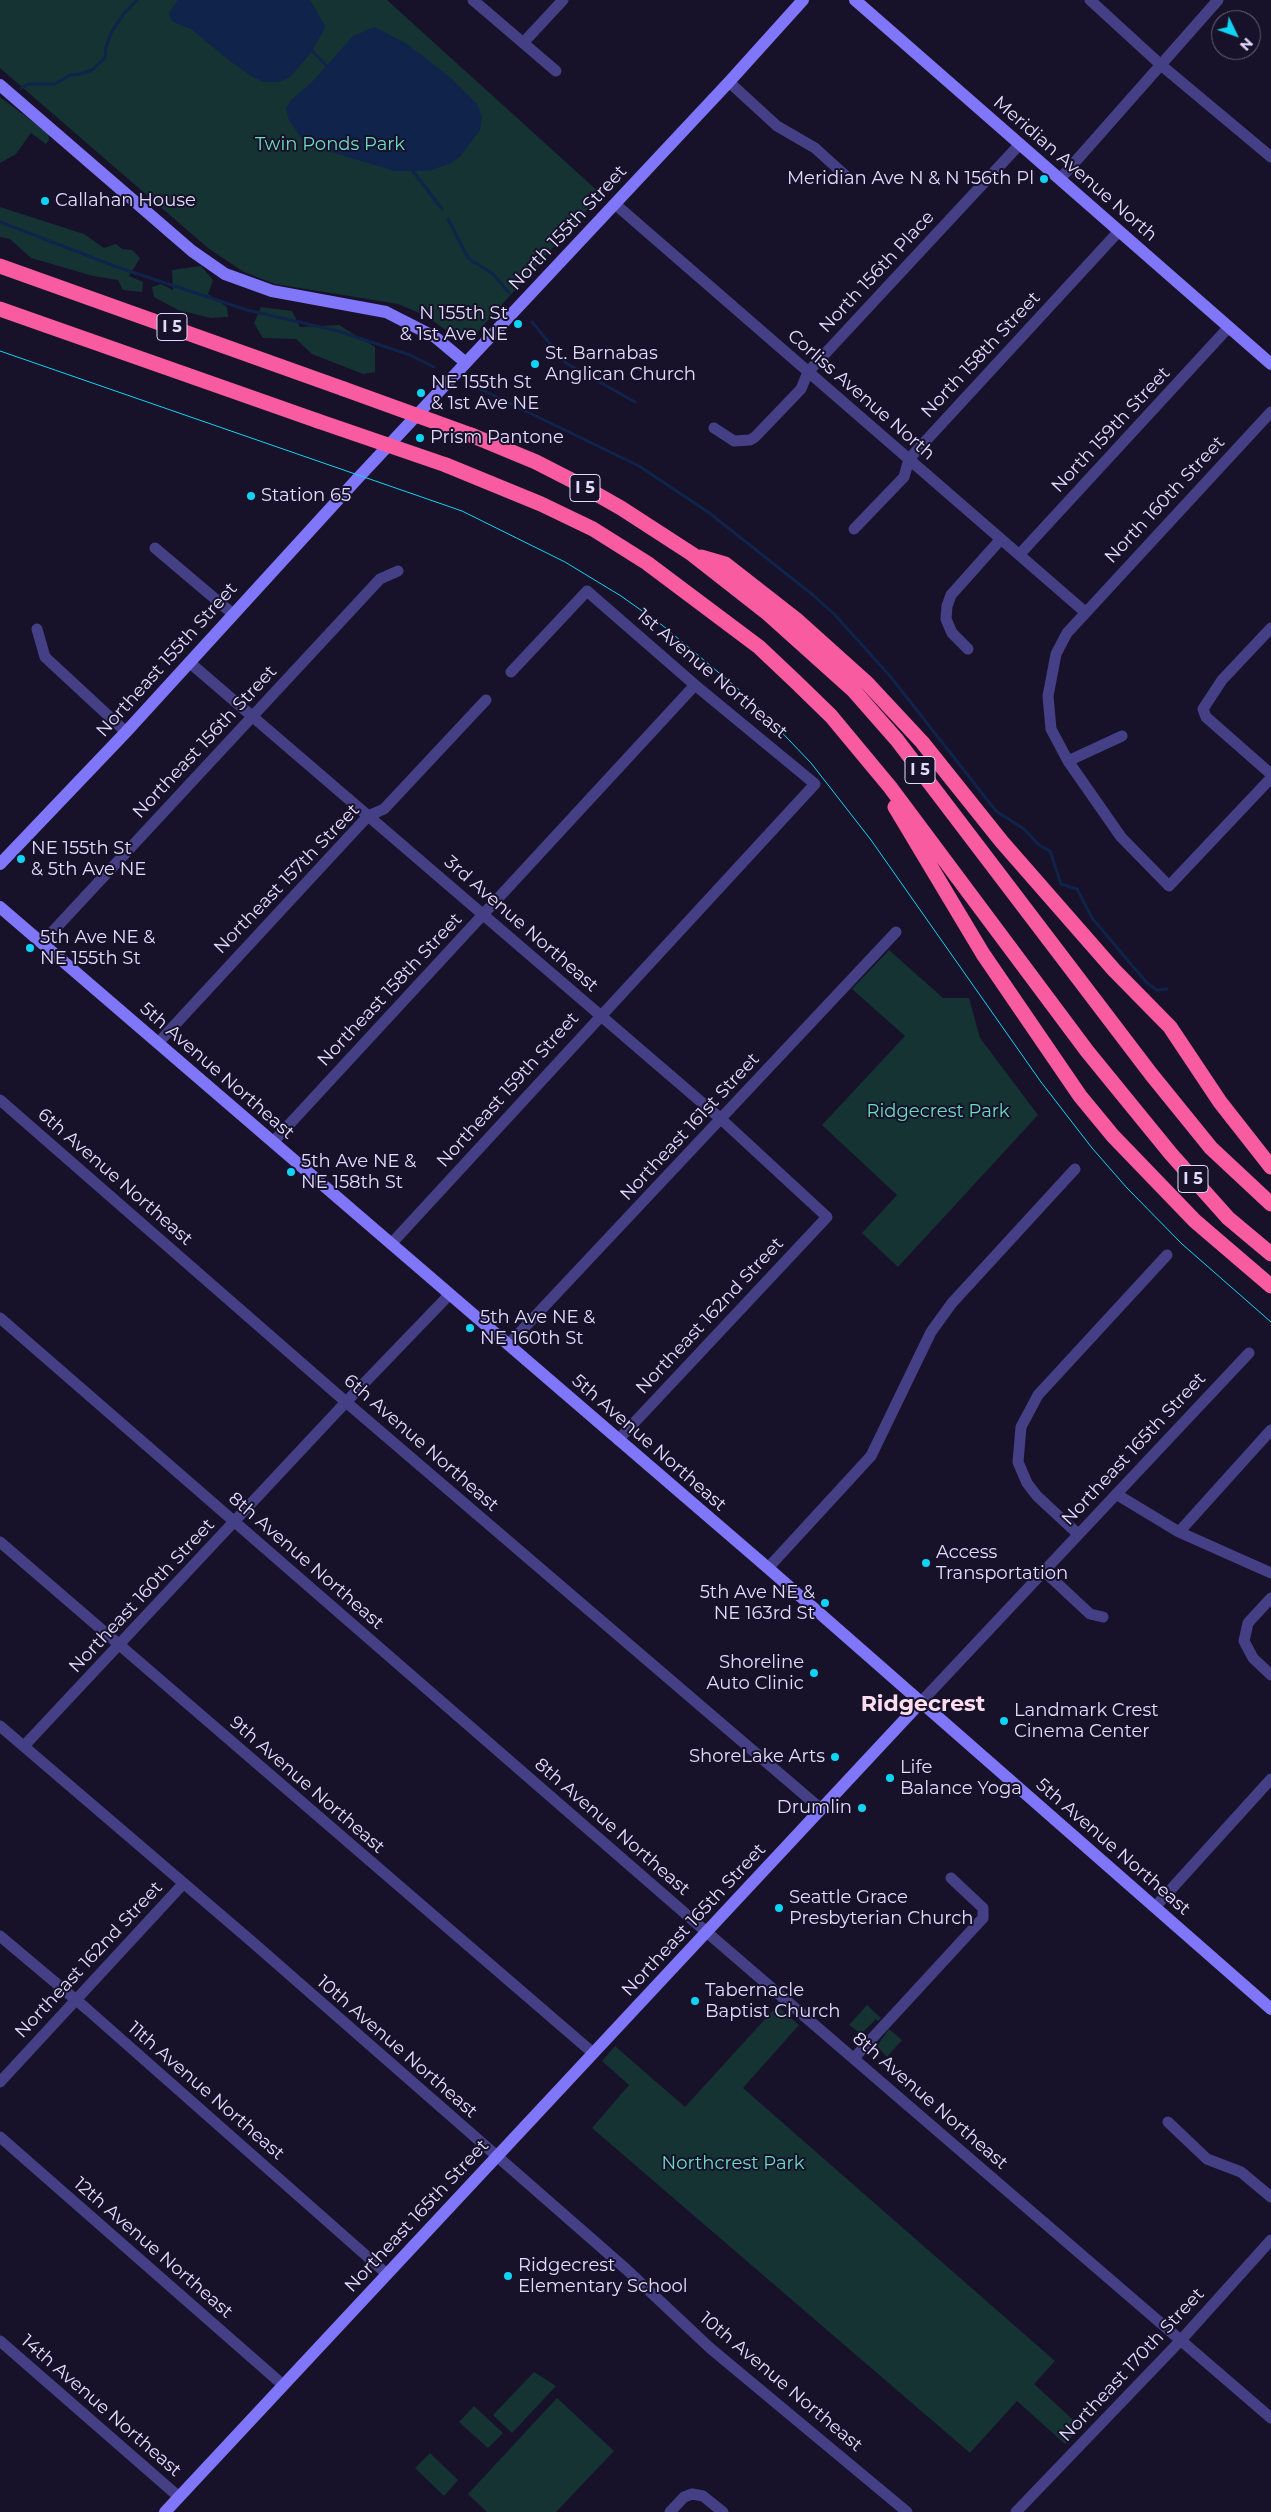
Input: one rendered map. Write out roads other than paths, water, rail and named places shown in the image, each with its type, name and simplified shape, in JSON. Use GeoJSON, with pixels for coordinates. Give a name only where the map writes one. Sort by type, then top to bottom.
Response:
{"type":"FeatureCollection","features":[{"type":"Feature","properties":{"kind":"highway","name":"I 5"},"geometry":{"type":"LineString","coordinates":[[0,266],[471,434],[536,462],[577,483],[621,508],[692,554],[766,612],[854,692],[897,740],[1151,1074],[1211,1148],[1271,1204]]}},
{"type":"Feature","properties":{"kind":"highway","name":"I 5"},"geometry":{"type":"LineString","coordinates":[[0,309],[446,465],[541,504],[592,529],[647,563],[759,647],[831,716],[890,787],[1086,1051],[1171,1154],[1228,1218],[1271,1254]]}},
{"type":"Feature","properties":{"kind":"highway"},"geometry":{"type":"LineString","coordinates":[[692,554],[724,564],[798,621],[867,683],[922,742],[1002,842],[1114,970],[1170,1027],[1230,1116],[1271,1168]]}},
{"type":"Feature","properties":{"kind":"highway"},"geometry":{"type":"LineString","coordinates":[[863,754],[983,954],[1080,1096],[1113,1136],[1194,1220],[1271,1286]]}},
{"type":"Feature","properties":{"kind":"street"},"geometry":{"type":"LineString","coordinates":[[473,0],[556,71]]}},
{"type":"Feature","properties":{"kind":"street"},"geometry":{"type":"LineString","coordinates":[[523,43],[563,0]]}},
{"type":"Feature","properties":{"kind":"street","name":"North 155th Street"},"geometry":{"type":"LineString","coordinates":[[358,478],[729,82],[803,0]]}},
{"type":"Feature","properties":{"kind":"street","name":"Meridian Avenue North"},"geometry":{"type":"LineString","coordinates":[[855,0],[1271,364]]}},
{"type":"Feature","properties":{"kind":"street"},"geometry":{"type":"LineString","coordinates":[[1090,0],[1161,65],[1271,157]]}},
{"type":"Feature","properties":{"kind":"street"},"geometry":{"type":"LineString","coordinates":[[1060,179],[1218,0]]}},
{"type":"Feature","properties":{"kind":"street"},"geometry":{"type":"LineString","coordinates":[[729,82],[777,126],[814,148],[847,177]]}},
{"type":"Feature","properties":{"kind":"street"},"geometry":{"type":"LineString","coordinates":[[0,85],[192,251],[225,274],[272,291],[386,312],[435,337],[466,363]]}},
{"type":"Feature","properties":{"kind":"street","name":"North 156th Place"},"geometry":{"type":"LineString","coordinates":[[714,428],[734,441],[750,440],[755,437],[801,389],[808,372],[1020,144]]}},
{"type":"Feature","properties":{"kind":"street","name":"Corliss Avenue North"},"geometry":{"type":"LineString","coordinates":[[615,204],[1085,612]]}},
{"type":"Feature","properties":{"kind":"street","name":"North 158th Street"},"geometry":{"type":"LineString","coordinates":[[854,529],[904,477],[909,459],[1119,231]]}},
{"type":"Feature","properties":{"kind":"street","name":"North 159th Street"},"geometry":{"type":"LineString","coordinates":[[1019,555],[1228,328]]}},
{"type":"Feature","properties":{"kind":"street","name":"North 160th Street"},"geometry":{"type":"LineString","coordinates":[[1271,412],[1067,633],[1056,654],[1048,696],[1052,729],[1068,761],[1121,838],[1169,886],[1271,776]]}},
{"type":"Feature","properties":{"kind":"street","name":"Northeast 155th Street"},"geometry":{"type":"LineString","coordinates":[[0,864],[126,732],[358,478]]}},
{"type":"Feature","properties":{"kind":"street"},"geometry":{"type":"LineString","coordinates":[[968,649],[952,633],[946,619],[947,606],[951,595],[1001,539]]}},
{"type":"Feature","properties":{"kind":"street"},"geometry":{"type":"LineString","coordinates":[[155,548],[233,614]]}},
{"type":"Feature","properties":{"kind":"street","name":"Northeast 156th Street"},"geometry":{"type":"LineString","coordinates":[[42,942],[380,580],[398,571]]}},
{"type":"Feature","properties":{"kind":"street","name":"1st Avenue Northeast"},"geometry":{"type":"LineString","coordinates":[[511,672],[587,591],[695,685],[815,784]]}},
{"type":"Feature","properties":{"kind":"street"},"geometry":{"type":"LineString","coordinates":[[1271,628],[1222,680],[1202,710],[1206,717],[1271,776]]}},
{"type":"Feature","properties":{"kind":"street"},"geometry":{"type":"LineString","coordinates":[[37,629],[45,657],[126,732]]}},
{"type":"Feature","properties":{"kind":"street","name":"3rd Avenue Northeast"},"geometry":{"type":"LineString","coordinates":[[190,662],[720,1120],[826,1216]]}},
{"type":"Feature","properties":{"kind":"street","name":"Northeast 158th Street"},"geometry":{"type":"LineString","coordinates":[[274,1142],[695,685]]}},
{"type":"Feature","properties":{"kind":"street","name":"Northeast 157th Street"},"geometry":{"type":"LineString","coordinates":[[158,1043],[368,816],[384,809],[486,700]]}},
{"type":"Feature","properties":{"kind":"street"},"geometry":{"type":"LineString","coordinates":[[1068,761],[1122,736]]}},
{"type":"Feature","properties":{"kind":"street","name":"Northeast 159th Street"},"geometry":{"type":"LineString","coordinates":[[391,1244],[815,784]]}},
{"type":"Feature","properties":{"kind":"street","name":"5th Avenue Northeast"},"geometry":{"type":"LineString","coordinates":[[0,907],[768,1568],[1271,2009]]}},
{"type":"Feature","properties":{"kind":"street","name":"Northeast 161st Street"},"geometry":{"type":"LineString","coordinates":[[508,1345],[896,932]]}},
{"type":"Feature","properties":{"kind":"street","name":"6th Avenue Northeast"},"geometry":{"type":"LineString","coordinates":[[0,1100],[346,1402],[821,1810]]}},
{"type":"Feature","properties":{"kind":"street"},"geometry":{"type":"LineString","coordinates":[[768,1568],[871,1456],[931,1332],[952,1303],[1075,1169]]}},
{"type":"Feature","properties":{"kind":"street","name":"Northeast 162nd Street"},"geometry":{"type":"LineString","coordinates":[[618,1440],[826,1216]]}},
{"type":"Feature","properties":{"kind":"street"},"geometry":{"type":"LineString","coordinates":[[1078,1534],[1037,1496],[1021,1472],[1017,1452],[1021,1427],[1026,1414],[1038,1395],[1167,1255]]}},
{"type":"Feature","properties":{"kind":"street","name":"Northeast 160th Street"},"geometry":{"type":"LineString","coordinates":[[24,1746],[346,1402],[449,1295]]}},
{"type":"Feature","properties":{"kind":"street","name":"8th Avenue Northeast"},"geometry":{"type":"LineString","coordinates":[[0,1318],[706,1932],[1182,2339],[1271,2418]]}},
{"type":"Feature","properties":{"kind":"street","name":"Northeast 165th Street"},"geometry":{"type":"LineString","coordinates":[[165,2512],[1249,1353]]}},
{"type":"Feature","properties":{"kind":"street"},"geometry":{"type":"LineString","coordinates":[[1179,1532],[1271,1430]]}},
{"type":"Feature","properties":{"kind":"street"},"geometry":{"type":"LineString","coordinates":[[1116,1494],[1179,1532],[1271,1573]]}},
{"type":"Feature","properties":{"kind":"street","name":"9th Avenue Northeast"},"geometry":{"type":"LineString","coordinates":[[0,1542],[593,2053]]}},
{"type":"Feature","properties":{"kind":"street"},"geometry":{"type":"LineString","coordinates":[[1044,1572],[1090,1614],[1103,1617]]}},
{"type":"Feature","properties":{"kind":"street"},"geometry":{"type":"LineString","coordinates":[[1271,1598],[1248,1623],[1244,1641],[1253,1658],[1271,1675]]}},
{"type":"Feature","properties":{"kind":"street","name":"10th Avenue Northeast"},"geometry":{"type":"LineString","coordinates":[[0,1726],[255,1944],[626,2269],[710,2348],[907,2512]]}},
{"type":"Feature","properties":{"kind":"street"},"geometry":{"type":"LineString","coordinates":[[1155,1907],[1271,1779]]}},
{"type":"Feature","properties":{"kind":"street"},"geometry":{"type":"LineString","coordinates":[[854,2058],[982,1918],[983,1908],[951,1878]]}},
{"type":"Feature","properties":{"kind":"street","name":"Northeast 162nd Street"},"geometry":{"type":"LineString","coordinates":[[0,2082],[77,2001],[183,1884]]}},
{"type":"Feature","properties":{"kind":"street","name":"11th Avenue Northeast"},"geometry":{"type":"LineString","coordinates":[[0,1936],[77,2001],[386,2274]]}},
{"type":"Feature","properties":{"kind":"street"},"geometry":{"type":"LineString","coordinates":[[1168,2122],[1207,2159],[1242,2172],[1271,2198]]}},
{"type":"Feature","properties":{"kind":"street","name":"12th Avenue Northeast"},"geometry":{"type":"LineString","coordinates":[[0,2137],[283,2385]]}},
{"type":"Feature","properties":{"kind":"street","name":"Northeast 170th Street"},"geometry":{"type":"LineString","coordinates":[[1016,2512],[1182,2339],[1271,2240]]}},
{"type":"Feature","properties":{"kind":"street","name":"14th Avenue Northeast"},"geometry":{"type":"LineString","coordinates":[[0,2341],[179,2497]]}},
{"type":"Feature","properties":{"kind":"street"},"geometry":{"type":"LineString","coordinates":[[670,2512],[684,2497],[692,2494],[703,2496],[723,2512]]}},
{"type":"Feature","properties":{"kind":"water"},"geometry":{"type":"Polygon","coordinates":[[[178,0],[310,0],[325,26],[310,54],[290,77],[279,82],[264,82],[251,76],[230,61],[191,29],[171,21],[169,13],[178,0]]]}},
{"type":"Feature","properties":{"kind":"water"},"geometry":{"type":"Polygon","coordinates":[[[375,27],[407,44],[451,78],[477,104],[482,117],[480,130],[460,157],[451,163],[429,171],[395,171],[331,152],[308,143],[301,138],[289,120],[286,108],[291,100],[311,83],[353,36],[375,27]]]}},
{"type":"Feature","properties":{"kind":"waterway"},"geometry":{"type":"LineString","coordinates":[[21,88],[28,84],[55,84],[70,75],[92,70],[105,58],[106,47],[111,33],[125,12],[137,0]]}},
{"type":"Feature","properties":{"kind":"waterway"},"geometry":{"type":"LineString","coordinates":[[309,48],[328,67]]}},
{"type":"Feature","properties":{"kind":"waterway"},"geometry":{"type":"LineString","coordinates":[[412,170],[442,209]]}},
{"type":"Feature","properties":{"kind":"waterway"},"geometry":{"type":"LineString","coordinates":[[448,219],[468,258],[493,274],[509,293]]}},
{"type":"Feature","properties":{"kind":"waterway"},"geometry":{"type":"LineString","coordinates":[[0,222],[117,267],[247,310],[338,331],[410,355],[434,367]]}},
{"type":"Feature","properties":{"kind":"waterway"},"geometry":{"type":"LineString","coordinates":[[532,322],[566,363],[635,402]]}},
{"type":"Feature","properties":{"kind":"waterway"},"geometry":{"type":"LineString","coordinates":[[474,386],[639,466],[708,512],[813,595],[835,615],[890,676],[996,811],[1024,829],[1039,845],[1050,851],[1061,884],[1077,889],[1092,918],[1147,983],[1157,990],[1167,989]]}},
{"type":"Feature","properties":{"kind":"tram line"},"geometry":{"type":"LineString","coordinates":[[0,351],[462,511],[565,562],[621,596],[662,625],[749,698],[811,763],[871,840],[1041,1082],[1092,1148],[1127,1188],[1182,1244],[1271,1322]]}},
{"type":"Feature","properties":{"kind":"place","name":"Meridian Ave N & N 156th Pl"},"geometry":{"type":"Point","coordinates":[1044,179]}},
{"type":"Feature","properties":{"kind":"place","name":"Callahan House"},"geometry":{"type":"Point","coordinates":[45,201]}},
{"type":"Feature","properties":{"kind":"place","name":"N 155th St & 1st Ave NE"},"geometry":{"type":"Point","coordinates":[518,324]}},
{"type":"Feature","properties":{"kind":"place","name":"St. Barnabas Anglican Church"},"geometry":{"type":"Point","coordinates":[535,364]}},
{"type":"Feature","properties":{"kind":"place","name":"NE 155th St & 1st Ave NE"},"geometry":{"type":"Point","coordinates":[421,393]}},
{"type":"Feature","properties":{"kind":"place","name":"Prism Pantone"},"geometry":{"type":"Point","coordinates":[420,438]}},
{"type":"Feature","properties":{"kind":"place","name":"Station 65"},"geometry":{"type":"Point","coordinates":[251,496]}},
{"type":"Feature","properties":{"kind":"place","name":"NE 155th St & 5th Ave NE"},"geometry":{"type":"Point","coordinates":[21,859]}},
{"type":"Feature","properties":{"kind":"place","name":"5th Ave NE & NE 155th St"},"geometry":{"type":"Point","coordinates":[30,948]}},
{"type":"Feature","properties":{"kind":"place","name":"5th Ave NE & NE 158th St"},"geometry":{"type":"Point","coordinates":[291,1172]}},
{"type":"Feature","properties":{"kind":"place","name":"5th Ave NE & NE 160th St"},"geometry":{"type":"Point","coordinates":[470,1328]}},
{"type":"Feature","properties":{"kind":"place","name":"Access Transportation"},"geometry":{"type":"Point","coordinates":[926,1563]}},
{"type":"Feature","properties":{"kind":"place","name":"5th Ave NE & NE 163rd St"},"geometry":{"type":"Point","coordinates":[825,1603]}},
{"type":"Feature","properties":{"kind":"place","name":"Shoreline Auto Clinic"},"geometry":{"type":"Point","coordinates":[814,1673]}},
{"type":"Feature","properties":{"kind":"place","name":"Landmark Crest Cinema Center"},"geometry":{"type":"Point","coordinates":[1004,1721]}},
{"type":"Feature","properties":{"kind":"place","name":"ShoreLake Arts"},"geometry":{"type":"Point","coordinates":[835,1757]}},
{"type":"Feature","properties":{"kind":"place","name":"Life Balance Yoga"},"geometry":{"type":"Point","coordinates":[890,1778]}},
{"type":"Feature","properties":{"kind":"place","name":"Drumlin"},"geometry":{"type":"Point","coordinates":[862,1808]}},
{"type":"Feature","properties":{"kind":"place","name":"Seattle Grace Presbyterian Church"},"geometry":{"type":"Point","coordinates":[779,1908]}},
{"type":"Feature","properties":{"kind":"place","name":"Tabernacle Baptist Church"},"geometry":{"type":"Point","coordinates":[695,2001]}},
{"type":"Feature","properties":{"kind":"place","name":"Ridgecrest Elementary School"},"geometry":{"type":"Point","coordinates":[508,2276]}},
{"type":"Feature","properties":{"kind":"district","name":"Ridgecrest"},"geometry":{"type":"Point","coordinates":[923,1705]}},
{"type":"Feature","properties":{"kind":"park label","name":"Twin Ponds Park"},"geometry":{"type":"Point","coordinates":[330,145]}},
{"type":"Feature","properties":{"kind":"park label","name":"Ridgecrest Park"},"geometry":{"type":"Point","coordinates":[938,1112]}},
{"type":"Feature","properties":{"kind":"park label","name":"Northcrest Park"},"geometry":{"type":"Point","coordinates":[733,2164]}}]}
